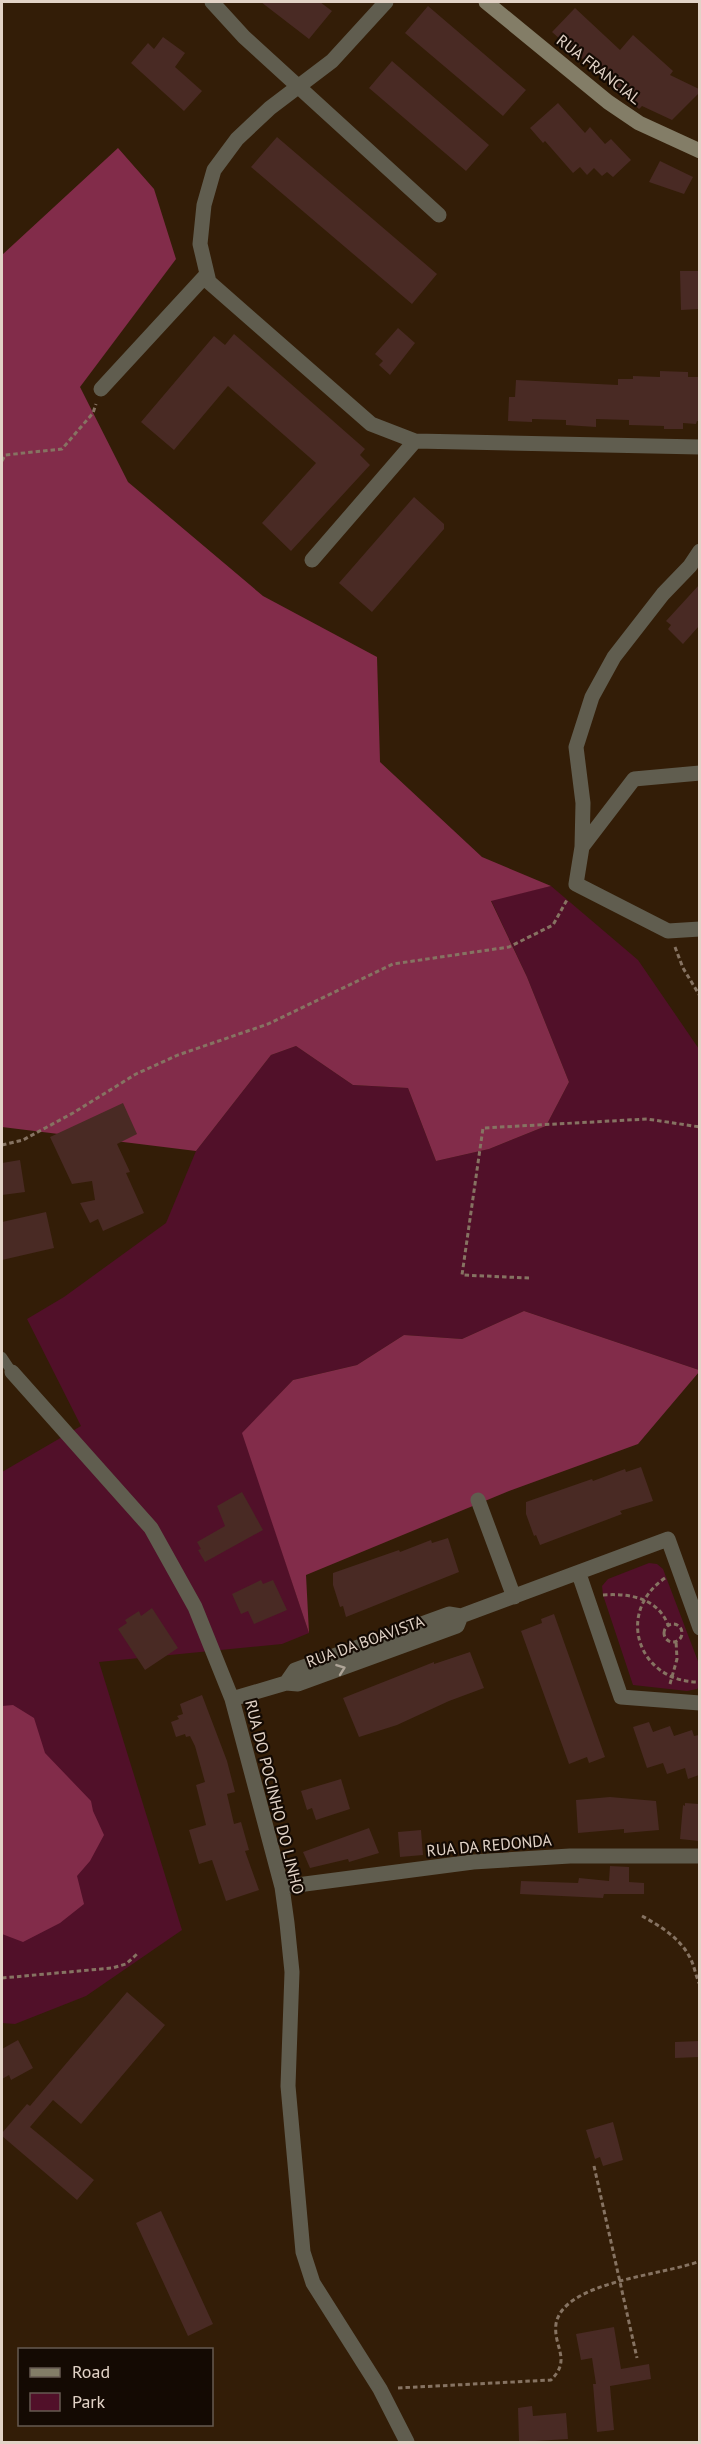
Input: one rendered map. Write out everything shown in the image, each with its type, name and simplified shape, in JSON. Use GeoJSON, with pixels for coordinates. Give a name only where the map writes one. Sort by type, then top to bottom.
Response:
{"type":"FeatureCollection","features":[{"type":"Feature","properties":{"kind":"street"},"geometry":{"type":"LineString","coordinates":[[212,2],[244,37],[439,215]]}},
{"type":"Feature","properties":{"kind":"street"},"geometry":{"type":"LineString","coordinates":[[386,2],[375,17],[332,61],[270,108],[237,139],[214,170],[204,205],[200,244],[209,282],[371,424],[415,441],[699,447]]}},
{"type":"Feature","properties":{"kind":"street","name":"RUA FRANCIAL"},"geometry":{"type":"LineString","coordinates":[[486,2],[608,102],[639,123],[699,151]]}},
{"type":"Feature","properties":{"kind":"street"},"geometry":{"type":"LineString","coordinates":[[100,389],[207,274]]}},
{"type":"Feature","properties":{"kind":"street"},"geometry":{"type":"LineString","coordinates":[[312,560],[415,441]]}},
{"type":"Feature","properties":{"kind":"street"},"geometry":{"type":"LineString","coordinates":[[699,551],[690,566],[663,594],[614,657],[592,697],[576,747],[583,803],[582,847],[576,884],[668,931],[699,929]]}},
{"type":"Feature","properties":{"kind":"street"},"geometry":{"type":"LineString","coordinates":[[582,847],[634,779],[699,773]]}},
{"type":"Feature","properties":{"kind":"street","name":"RUA DO POCINHO DO LINHO"},"geometry":{"type":"LineString","coordinates":[[12,1372],[151,1528],[195,1607],[232,1699],[282,1887],[292,1972],[288,2086],[303,2252],[313,2283],[380,2389],[407,2442]]}},
{"type":"Feature","properties":{"kind":"street"},"geometry":{"type":"LineString","coordinates":[[478,1500],[514,1597]]}},
{"type":"Feature","properties":{"kind":"street","name":"RUA DA BOAVISTA"},"geometry":{"type":"LineString","coordinates":[[232,1699],[286,1683],[295,1670],[448,1614],[461,1616],[668,1539],[699,1628]]}},
{"type":"Feature","properties":{"kind":"street"},"geometry":{"type":"LineString","coordinates":[[579,1574],[621,1697],[699,1703]]}},
{"type":"Feature","properties":{"kind":"street","name":"RUA DA REDONDA"},"geometry":{"type":"LineString","coordinates":[[282,1887],[473,1862],[570,1856],[699,1856]]}},
{"type":"Feature","properties":{"kind":"lane"},"geometry":{"type":"LineString","coordinates":[[2,1357],[12,1372]]}},
{"type":"Feature","properties":{"kind":"path"},"geometry":{"type":"LineString","coordinates":[[2,461],[5,455],[62,449],[93,413],[100,389]]}},
{"type":"Feature","properties":{"kind":"path"},"geometry":{"type":"LineString","coordinates":[[2,1145],[23,1140],[73,1113],[136,1074],[178,1054],[268,1024],[393,964],[509,947],[553,925],[576,884]]}},
{"type":"Feature","properties":{"kind":"path"},"geometry":{"type":"LineString","coordinates":[[668,931],[683,968],[699,994]]}},
{"type":"Feature","properties":{"kind":"path"},"geometry":{"type":"LineString","coordinates":[[529,1278],[462,1275],[483,1128],[647,1119],[699,1126]]}},
{"type":"Feature","properties":{"kind":"path"},"geometry":{"type":"LineString","coordinates":[[666,1576],[652,1588],[644,1600],[638,1627],[643,1652],[655,1668],[673,1678],[699,1682]]}},
{"type":"Feature","properties":{"kind":"path"},"geometry":{"type":"LineString","coordinates":[[603,1595],[625,1594],[644,1600],[665,1616],[668,1625]]}},
{"type":"Feature","properties":{"kind":"path"},"geometry":{"type":"LineString","coordinates":[[668,1688],[673,1678],[677,1659],[676,1641],[681,1635],[681,1629],[674,1624],[668,1625],[664,1629],[664,1635],[668,1640],[676,1641]]}},
{"type":"Feature","properties":{"kind":"path"},"geometry":{"type":"LineString","coordinates":[[642,1916],[665,1929],[686,1950],[693,1963],[699,1985]]}},
{"type":"Feature","properties":{"kind":"path"},"geometry":{"type":"LineString","coordinates":[[2,1978],[112,1968],[126,1964],[137,1954]]}},
{"type":"Feature","properties":{"kind":"path"},"geometry":{"type":"LineString","coordinates":[[594,2166],[637,2358]]}},
{"type":"Feature","properties":{"kind":"path"},"geometry":{"type":"LineString","coordinates":[[380,2389],[551,2380],[560,2371],[562,2359],[556,2324],[560,2314],[578,2296],[699,2261]]}},
{"type":"Feature","properties":{"kind":"green space"},"geometry":{"type":"Polygon","coordinates":[[[551,886],[638,960],[699,1049],[699,1370],[524,1311],[462,1339],[404,1335],[357,1365],[293,1380],[243,1433],[309,1633],[282,1644],[99,1662],[182,1930],[86,1996],[15,2024],[2,2023],[2,1472],[81,1426],[27,1319],[64,1297],[166,1223],[196,1151],[271,1055],[296,1046],[353,1085],[408,1088],[436,1161],[489,1149],[546,1126],[569,1082],[527,977],[491,900],[551,886]]]}},
{"type":"Feature","properties":{"kind":"green space"},"geometry":{"type":"Polygon","coordinates":[[[649,1563],[657,1564],[663,1569],[699,1664],[699,1687],[697,1689],[687,1691],[633,1685],[602,1586],[608,1579],[649,1563]]]}},
{"type":"Feature","properties":{"kind":"shaded area"},"geometry":{"type":"Polygon","coordinates":[[[118,148],[154,189],[176,259],[80,387],[128,482],[263,596],[377,657],[380,762],[482,857],[551,886],[491,901],[527,977],[569,1082],[546,1126],[489,1149],[436,1161],[408,1088],[353,1085],[296,1046],[271,1055],[196,1151],[2,1127],[2,255],[118,148]]]}},
{"type":"Feature","properties":{"kind":"shaded area"},"geometry":{"type":"Polygon","coordinates":[[[524,1311],[699,1370],[699,1372],[638,1444],[509,1491],[306,1575],[309,1633],[242,1433],[293,1380],[357,1365],[404,1335],[462,1339],[524,1311]]]}},
{"type":"Feature","properties":{"kind":"shaded area"},"geometry":{"type":"Polygon","coordinates":[[[13,1705],[34,1718],[45,1753],[91,1801],[104,1835],[90,1861],[77,1876],[84,1904],[60,1923],[23,1942],[2,1934],[2,1706],[13,1705]]]}},
{"type":"Feature","properties":{"kind":"building"},"geometry":{"type":"Polygon","coordinates":[[[261,2],[320,2],[332,11],[309,39],[261,2]]]}},
{"type":"Feature","properties":{"kind":"building"},"geometry":{"type":"Polygon","coordinates":[[[428,6],[526,90],[503,116],[405,33],[428,6]]]}},
{"type":"Feature","properties":{"kind":"building"},"geometry":{"type":"Polygon","coordinates":[[[575,8],[620,50],[633,35],[673,71],[670,75],[699,89],[699,93],[672,120],[642,106],[639,109],[552,32],[575,8]]]}},
{"type":"Feature","properties":{"kind":"building"},"geometry":{"type":"Polygon","coordinates":[[[163,37],[185,53],[175,67],[202,91],[184,111],[131,63],[148,43],[154,49],[163,37]]]}},
{"type":"Feature","properties":{"kind":"building"},"geometry":{"type":"Polygon","coordinates":[[[392,61],[489,145],[466,171],[369,88],[392,61]]]}},
{"type":"Feature","properties":{"kind":"building"},"geometry":{"type":"Polygon","coordinates":[[[558,103],[585,133],[590,127],[605,144],[611,139],[631,160],[613,177],[607,172],[602,176],[594,168],[587,175],[580,167],[573,173],[545,141],[543,143],[530,128],[558,103]]]}},
{"type":"Feature","properties":{"kind":"building"},"geometry":{"type":"Polygon","coordinates":[[[277,137],[437,274],[412,304],[251,167],[277,137]]]}},
{"type":"Feature","properties":{"kind":"building"},"geometry":{"type":"Polygon","coordinates":[[[660,161],[693,177],[684,194],[649,182],[660,161]]]}},
{"type":"Feature","properties":{"kind":"building"},"geometry":{"type":"Polygon","coordinates":[[[680,271],[699,271],[699,309],[681,310],[680,271]]]}},
{"type":"Feature","properties":{"kind":"building"},"geometry":{"type":"Polygon","coordinates":[[[398,328],[415,343],[390,375],[379,365],[383,361],[375,354],[398,328]]]}},
{"type":"Feature","properties":{"kind":"building"},"geometry":{"type":"Polygon","coordinates":[[[234,334],[365,449],[360,455],[370,465],[291,551],[262,523],[316,463],[228,386],[174,450],[141,422],[214,336],[225,345],[234,334]]]}},
{"type":"Feature","properties":{"kind":"building"},"geometry":{"type":"Polygon","coordinates":[[[660,371],[688,372],[688,377],[699,377],[699,421],[696,424],[683,423],[683,429],[664,429],[664,426],[629,425],[629,420],[596,419],[596,427],[566,425],[566,420],[508,421],[509,397],[515,397],[516,380],[618,385],[618,379],[633,379],[633,376],[660,377],[660,371]]]}},
{"type":"Feature","properties":{"kind":"building"},"geometry":{"type":"Polygon","coordinates":[[[414,497],[444,524],[444,529],[372,612],[339,583],[414,497]]]}},
{"type":"Feature","properties":{"kind":"building"},"geometry":{"type":"Polygon","coordinates":[[[699,585],[699,626],[683,644],[668,629],[671,625],[666,621],[699,585]]]}},
{"type":"Feature","properties":{"kind":"building"},"geometry":{"type":"Polygon","coordinates":[[[123,1103],[137,1134],[117,1144],[130,1172],[126,1173],[144,1213],[103,1231],[98,1219],[90,1223],[80,1203],[95,1200],[92,1181],[72,1184],[50,1137],[123,1103]]]}},
{"type":"Feature","properties":{"kind":"building"},"geometry":{"type":"Polygon","coordinates":[[[20,1160],[25,1192],[2,1195],[2,1163],[20,1160]]]}},
{"type":"Feature","properties":{"kind":"building"},"geometry":{"type":"Polygon","coordinates":[[[46,1212],[54,1248],[2,1260],[2,1222],[46,1212]]]}},
{"type":"Feature","properties":{"kind":"building"},"geometry":{"type":"Polygon","coordinates":[[[641,1467],[653,1501],[620,1511],[622,1514],[540,1545],[526,1514],[526,1502],[592,1479],[593,1481],[625,1469],[626,1472],[641,1467]]]}},
{"type":"Feature","properties":{"kind":"building"},"geometry":{"type":"Polygon","coordinates":[[[242,1492],[263,1530],[205,1562],[198,1550],[201,1549],[197,1542],[225,1526],[217,1506],[242,1492]]]}},
{"type":"Feature","properties":{"kind":"building"},"geometry":{"type":"Polygon","coordinates":[[[448,1538],[459,1572],[346,1617],[333,1585],[333,1573],[431,1540],[432,1543],[448,1538]]]}},
{"type":"Feature","properties":{"kind":"building"},"geometry":{"type":"Polygon","coordinates":[[[261,1580],[263,1584],[273,1580],[287,1610],[254,1624],[248,1611],[241,1614],[232,1594],[261,1580]]]}},
{"type":"Feature","properties":{"kind":"building"},"geometry":{"type":"Polygon","coordinates":[[[152,1608],[178,1648],[145,1670],[118,1629],[127,1623],[125,1620],[139,1611],[141,1616],[152,1608]]]}},
{"type":"Feature","properties":{"kind":"building"},"geometry":{"type":"Polygon","coordinates":[[[554,1614],[605,1757],[589,1763],[587,1757],[569,1764],[521,1631],[542,1623],[541,1619],[554,1614]]]}},
{"type":"Feature","properties":{"kind":"building"},"geometry":{"type":"Polygon","coordinates":[[[470,1652],[484,1688],[397,1725],[359,1737],[343,1698],[434,1662],[434,1664],[470,1652]]]}},
{"type":"Feature","properties":{"kind":"building"},"geometry":{"type":"Polygon","coordinates":[[[202,1695],[227,1761],[235,1792],[227,1794],[234,1824],[241,1822],[249,1850],[245,1851],[259,1890],[226,1901],[212,1860],[199,1864],[189,1830],[206,1825],[196,1785],[205,1782],[195,1746],[190,1736],[186,1737],[185,1734],[176,1737],[171,1722],[179,1719],[177,1716],[183,1714],[180,1704],[202,1695]]]}},
{"type":"Feature","properties":{"kind":"building"},"geometry":{"type":"Polygon","coordinates":[[[649,1722],[653,1732],[670,1726],[674,1736],[692,1730],[694,1736],[699,1735],[699,1775],[688,1779],[685,1768],[667,1774],[663,1763],[647,1768],[633,1727],[649,1722]]]}},
{"type":"Feature","properties":{"kind":"building"},"geometry":{"type":"Polygon","coordinates":[[[341,1779],[350,1809],[316,1820],[312,1808],[307,1810],[301,1791],[341,1779]]]}},
{"type":"Feature","properties":{"kind":"building"},"geometry":{"type":"Polygon","coordinates":[[[610,1797],[656,1801],[659,1830],[624,1833],[624,1829],[578,1833],[576,1800],[610,1797]]]}},
{"type":"Feature","properties":{"kind":"building"},"geometry":{"type":"Polygon","coordinates":[[[685,1803],[699,1804],[699,1841],[680,1839],[685,1803]]]}},
{"type":"Feature","properties":{"kind":"building"},"geometry":{"type":"Polygon","coordinates":[[[369,1828],[379,1853],[349,1862],[348,1859],[310,1868],[303,1852],[369,1828]]]}},
{"type":"Feature","properties":{"kind":"building"},"geometry":{"type":"Polygon","coordinates":[[[421,1830],[423,1855],[400,1857],[398,1832],[421,1830]]]}},
{"type":"Feature","properties":{"kind":"building"},"geometry":{"type":"Polygon","coordinates":[[[610,1866],[629,1867],[629,1882],[644,1883],[644,1894],[604,1894],[603,1898],[520,1894],[521,1881],[578,1883],[579,1878],[609,1881],[610,1866]]]}},
{"type":"Feature","properties":{"kind":"building"},"geometry":{"type":"Polygon","coordinates":[[[127,1992],[165,2025],[81,2124],[53,2100],[30,2127],[94,2180],[77,2200],[2,2136],[2,2133],[27,2104],[30,2106],[127,1992]]]}},
{"type":"Feature","properties":{"kind":"building"},"geometry":{"type":"Polygon","coordinates":[[[18,2040],[33,2068],[11,2080],[9,2075],[2,2079],[2,2049],[18,2040]]]}},
{"type":"Feature","properties":{"kind":"building"},"geometry":{"type":"Polygon","coordinates":[[[699,2041],[699,2057],[675,2058],[675,2042],[699,2041]]]}},
{"type":"Feature","properties":{"kind":"building"},"geometry":{"type":"Polygon","coordinates":[[[613,2122],[623,2160],[603,2166],[600,2157],[595,2159],[586,2130],[613,2122]]]}},
{"type":"Feature","properties":{"kind":"building"},"geometry":{"type":"Polygon","coordinates":[[[161,2211],[213,2324],[188,2336],[136,2223],[161,2211]]]}},
{"type":"Feature","properties":{"kind":"building"},"geometry":{"type":"Polygon","coordinates":[[[614,2327],[621,2369],[649,2364],[651,2379],[610,2386],[614,2430],[597,2432],[593,2384],[596,2384],[592,2358],[581,2360],[576,2334],[614,2327]]]}},
{"type":"Feature","properties":{"kind":"building"},"geometry":{"type":"Polygon","coordinates":[[[532,2406],[533,2416],[566,2413],[568,2439],[519,2442],[518,2408],[532,2406]]]}}]}
